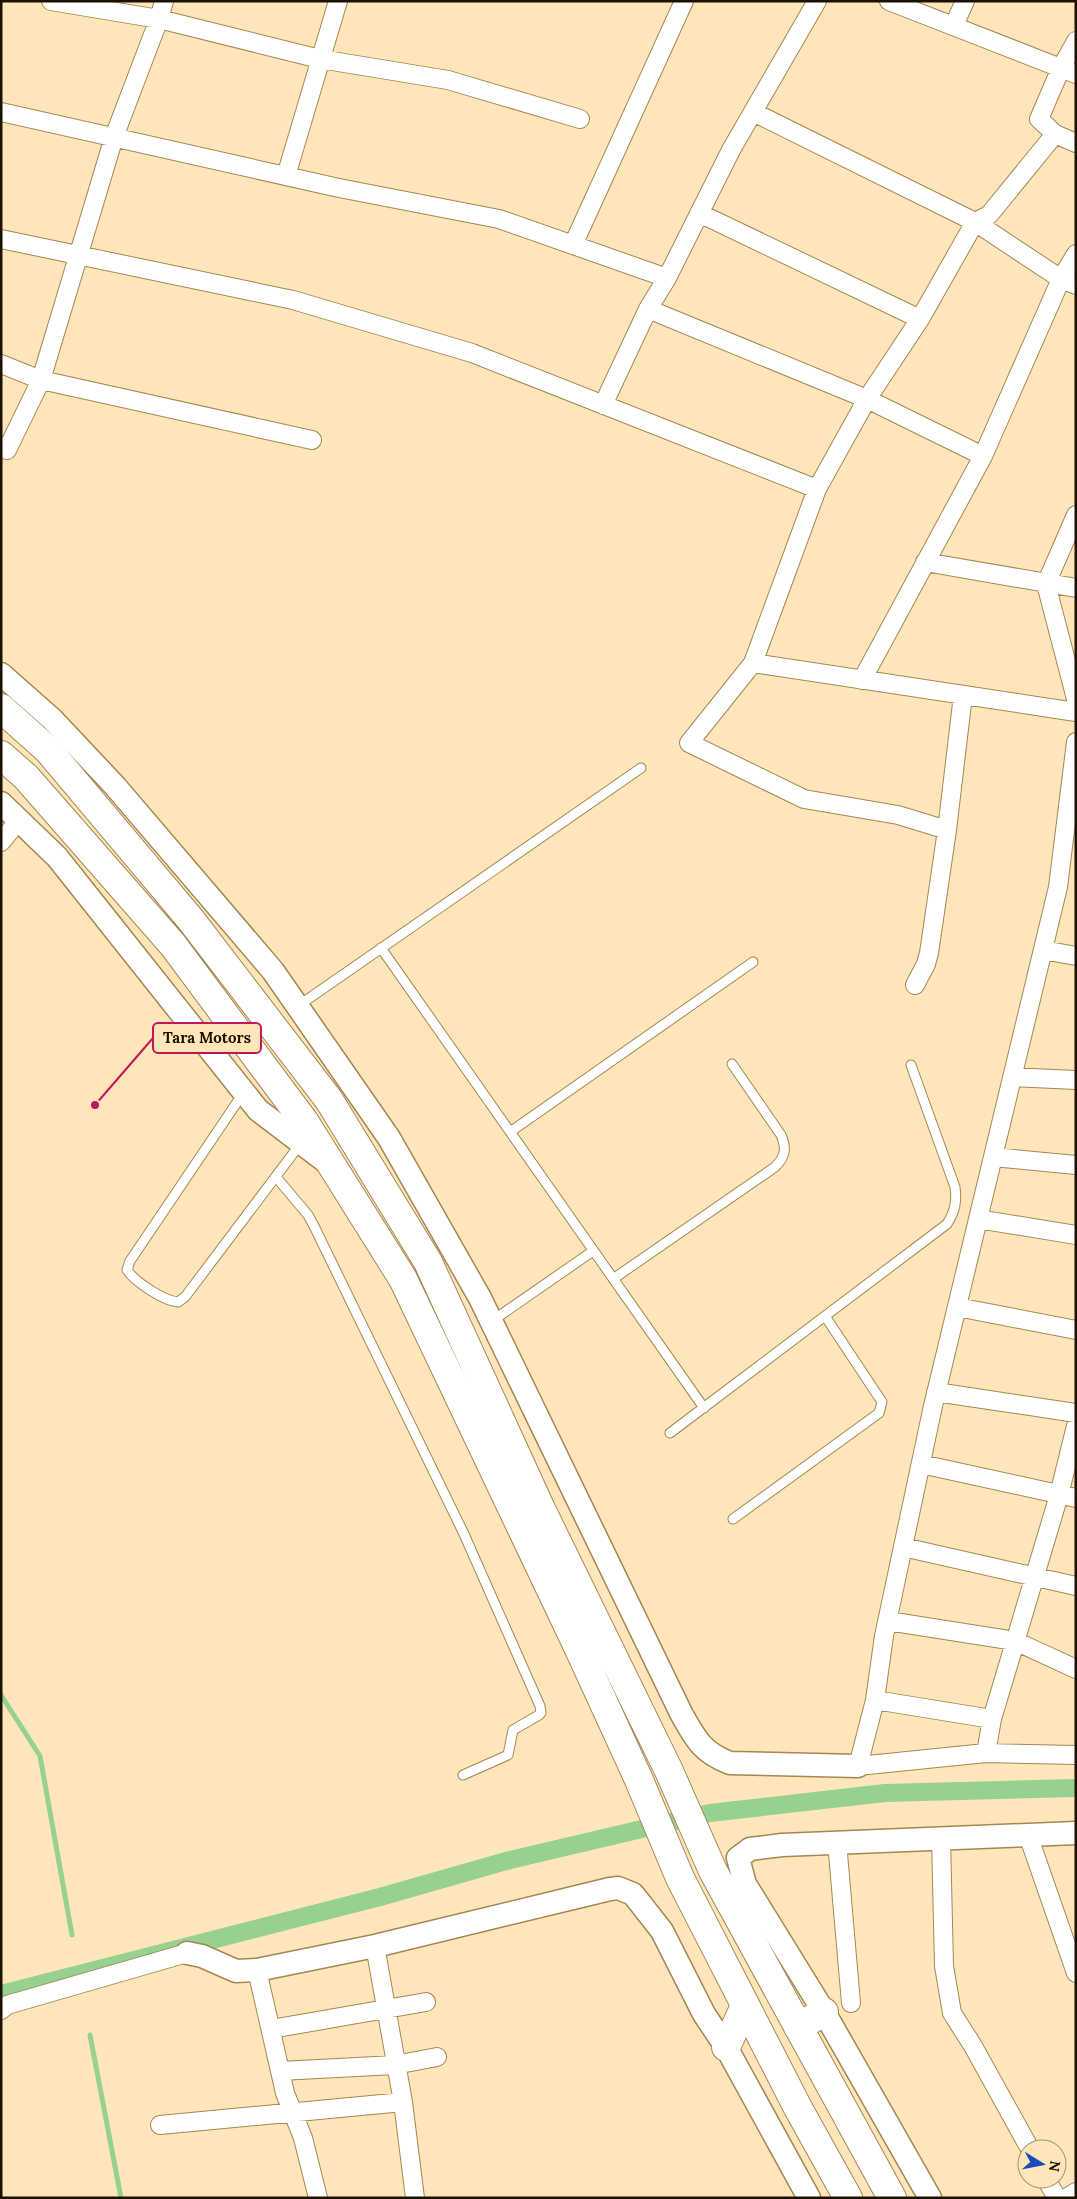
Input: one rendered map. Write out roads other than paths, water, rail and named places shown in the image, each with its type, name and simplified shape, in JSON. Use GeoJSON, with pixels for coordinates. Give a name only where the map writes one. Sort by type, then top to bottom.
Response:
{"type":"FeatureCollection","features":[{"type":"Feature","properties":{"kind":"highway"},"geometry":{"type":"LineString","coordinates":[[1,708],[48,750],[191,920],[329,1100],[428,1262],[541,1509],[669,1771],[713,1871],[892,2198]]}},
{"type":"Feature","properties":{"kind":"highway"},"geometry":{"type":"LineString","coordinates":[[1,755],[26,777],[173,944],[304,1121],[403,1279],[639,1780],[680,1878],[798,2108],[848,2198]]}},
{"type":"Feature","properties":{"kind":"highway"},"geometry":{"type":"LineString","coordinates":[[726,2047],[745,2006]]}},
{"type":"Feature","properties":{"kind":"highway"},"geometry":{"type":"LineString","coordinates":[[798,2027],[824,2012]]}},
{"type":"Feature","properties":{"kind":"street"},"geometry":{"type":"LineString","coordinates":[[52,1],[160,18],[320,59],[448,80],[580,119]]}},
{"type":"Feature","properties":{"kind":"street"},"geometry":{"type":"LineString","coordinates":[[1,446],[8,450],[40,380],[114,137],[160,18],[164,1]]}},
{"type":"Feature","properties":{"kind":"street"},"geometry":{"type":"LineString","coordinates":[[286,176],[338,1]]}},
{"type":"Feature","properties":{"kind":"street"},"geometry":{"type":"LineString","coordinates":[[573,244],[684,1]]}},
{"type":"Feature","properties":{"kind":"street"},"geometry":{"type":"LineString","coordinates":[[603,405],[648,309],[667,278],[731,150],[817,1]]}},
{"type":"Feature","properties":{"kind":"street"},"geometry":{"type":"LineString","coordinates":[[889,1],[1068,71]]}},
{"type":"Feature","properties":{"kind":"street"},"geometry":{"type":"LineString","coordinates":[[954,25],[965,1]]}},
{"type":"Feature","properties":{"kind":"street"},"geometry":{"type":"LineString","coordinates":[[1076,41],[1068,71],[1039,119],[1055,134],[1076,143]]}},
{"type":"Feature","properties":{"kind":"street"},"geometry":{"type":"LineString","coordinates":[[1,112],[286,176],[499,219],[667,278]]}},
{"type":"Feature","properties":{"kind":"street"},"geometry":{"type":"LineString","coordinates":[[753,112],[975,222],[1068,282]]}},
{"type":"Feature","properties":{"kind":"street"},"geometry":{"type":"LineString","coordinates":[[947,830],[898,815],[804,799],[689,743],[753,663],[817,489],[867,399],[920,319],[975,222],[988,215],[1055,134]]}},
{"type":"Feature","properties":{"kind":"street"},"geometry":{"type":"LineString","coordinates":[[699,213],[920,319]]}},
{"type":"Feature","properties":{"kind":"street"},"geometry":{"type":"LineString","coordinates":[[1,239],[293,300],[472,353],[817,489]]}},
{"type":"Feature","properties":{"kind":"street"},"geometry":{"type":"LineString","coordinates":[[862,680],[983,456],[1068,282],[1076,254]]}},
{"type":"Feature","properties":{"kind":"street"},"geometry":{"type":"LineString","coordinates":[[648,309],[867,399],[983,456]]}},
{"type":"Feature","properties":{"kind":"street"},"geometry":{"type":"LineString","coordinates":[[1,364],[40,380],[312,440]]}},
{"type":"Feature","properties":{"kind":"street"},"geometry":{"type":"LineString","coordinates":[[1076,515],[1046,584],[1076,699]]}},
{"type":"Feature","properties":{"kind":"street"},"geometry":{"type":"LineString","coordinates":[[925,562],[1076,588]]}},
{"type":"Feature","properties":{"kind":"street"},"geometry":{"type":"LineString","coordinates":[[753,663],[1076,712]]}},
{"type":"Feature","properties":{"kind":"street"},"geometry":{"type":"LineString","coordinates":[[1,674],[52,720],[115,786],[273,971],[389,1138],[492,1321],[677,1706],[701,1747],[715,1758],[730,1764],[858,1766],[986,1753],[1076,1754]]}},
{"type":"Feature","properties":{"kind":"street"},"geometry":{"type":"LineString","coordinates":[[915,985],[926,964],[929,953],[947,830],[963,695]]}},
{"type":"Feature","properties":{"kind":"street"},"geometry":{"type":"LineString","coordinates":[[858,1766],[875,1700],[888,1621],[936,1392],[1058,887],[1069,851],[1076,742]]}},
{"type":"Feature","properties":{"kind":"street"},"geometry":{"type":"LineString","coordinates":[[1,803],[57,857],[258,1110],[332,1166]]}},
{"type":"Feature","properties":{"kind":"street"},"geometry":{"type":"LineString","coordinates":[[1,842],[19,820]]}},
{"type":"Feature","properties":{"kind":"street"},"geometry":{"type":"LineString","coordinates":[[1043,950],[1076,956]]}},
{"type":"Feature","properties":{"kind":"street"},"geometry":{"type":"LineString","coordinates":[[1012,1077],[1076,1080]]}},
{"type":"Feature","properties":{"kind":"street"},"geometry":{"type":"LineString","coordinates":[[993,1157],[1076,1165]]}},
{"type":"Feature","properties":{"kind":"street"},"geometry":{"type":"LineString","coordinates":[[978,1219],[1076,1235]]}},
{"type":"Feature","properties":{"kind":"street"},"geometry":{"type":"LineString","coordinates":[[957,1307],[1076,1330]]}},
{"type":"Feature","properties":{"kind":"street"},"geometry":{"type":"LineString","coordinates":[[936,1392],[1076,1413]]}},
{"type":"Feature","properties":{"kind":"street"},"geometry":{"type":"LineString","coordinates":[[986,1753],[992,1719],[1035,1576],[1068,1496],[1076,1426]]}},
{"type":"Feature","properties":{"kind":"street"},"geometry":{"type":"LineString","coordinates":[[921,1464],[1068,1496]]}},
{"type":"Feature","properties":{"kind":"street"},"geometry":{"type":"LineString","coordinates":[[903,1546],[1076,1586]]}},
{"type":"Feature","properties":{"kind":"street"},"geometry":{"type":"LineString","coordinates":[[888,1621],[1015,1642],[1076,1669]]}},
{"type":"Feature","properties":{"kind":"street"},"geometry":{"type":"LineString","coordinates":[[875,1700],[992,1719]]}},
{"type":"Feature","properties":{"kind":"street"},"geometry":{"type":"LineString","coordinates":[[930,2198],[824,2012],[745,1884],[738,1858],[750,1849],[837,1842],[1076,1833]]}},
{"type":"Feature","properties":{"kind":"street"},"geometry":{"type":"LineString","coordinates":[[1028,1835],[1076,1974]]}},
{"type":"Feature","properties":{"kind":"street"},"geometry":{"type":"LineString","coordinates":[[941,1838],[944,1966],[952,2013],[973,2046],[1024,2139]]}},
{"type":"Feature","properties":{"kind":"street"},"geometry":{"type":"LineString","coordinates":[[837,1842],[851,2002]]}},
{"type":"Feature","properties":{"kind":"street"},"geometry":{"type":"LineString","coordinates":[[4,2008],[187,1953],[202,1956],[236,1971],[257,1970],[375,1946],[610,1889],[627,1890],[639,1898],[662,1931],[704,2014],[726,2047],[809,2198]]}},
{"type":"Feature","properties":{"kind":"street"},"geometry":{"type":"LineString","coordinates":[[375,1946],[403,2102],[415,2198]]}},
{"type":"Feature","properties":{"kind":"street"},"geometry":{"type":"LineString","coordinates":[[257,1970],[285,2093],[303,2138],[318,2198]]}},
{"type":"Feature","properties":{"kind":"street"},"geometry":{"type":"LineString","coordinates":[[271,2029],[426,2002]]}},
{"type":"Feature","properties":{"kind":"street"},"geometry":{"type":"LineString","coordinates":[[280,2071],[395,2065],[437,2057]]}},
{"type":"Feature","properties":{"kind":"street"},"geometry":{"type":"LineString","coordinates":[[160,2124],[403,2102]]}},
{"type":"Feature","properties":{"kind":"street"},"geometry":{"type":"LineString","coordinates":[[1066,2198],[1076,2192]]}},
{"type":"Feature","properties":{"kind":"lane"},"geometry":{"type":"LineString","coordinates":[[298,1006],[641,768]]}},
{"type":"Feature","properties":{"kind":"lane"},"geometry":{"type":"LineString","coordinates":[[381,948],[704,1408]]}},
{"type":"Feature","properties":{"kind":"lane"},"geometry":{"type":"LineString","coordinates":[[510,1132],[753,962]]}},
{"type":"Feature","properties":{"kind":"lane"},"geometry":{"type":"LineString","coordinates":[[613,1279],[775,1167],[782,1160],[786,1147],[781,1135],[732,1064]]}},
{"type":"Feature","properties":{"kind":"lane"},"geometry":{"type":"LineString","coordinates":[[670,1432],[947,1224],[955,1211],[957,1199],[955,1187],[911,1065]]}},
{"type":"Feature","properties":{"kind":"lane"},"geometry":{"type":"LineString","coordinates":[[244,1092],[130,1261],[127,1270],[131,1276],[169,1301],[178,1302],[185,1297],[302,1143]]}},
{"type":"Feature","properties":{"kind":"lane"},"geometry":{"type":"LineString","coordinates":[[276,1177],[314,1226],[464,1534],[540,1706],[541,1713],[539,1715],[513,1730],[508,1755],[463,1775]]}},
{"type":"Feature","properties":{"kind":"lane"},"geometry":{"type":"LineString","coordinates":[[492,1321],[593,1250]]}},
{"type":"Feature","properties":{"kind":"lane"},"geometry":{"type":"LineString","coordinates":[[733,1519],[882,1409],[882,1402],[824,1316]]}},
{"type":"Feature","properties":{"kind":"waterway"},"geometry":{"type":"LineString","coordinates":[[1,1695],[40,1756],[72,1935]]}},
{"type":"Feature","properties":{"kind":"waterway"},"geometry":{"type":"LineString","coordinates":[[1,1994],[380,1897],[510,1860],[710,1813],[885,1793],[1076,1788]]}},
{"type":"Feature","properties":{"kind":"waterway"},"geometry":{"type":"LineString","coordinates":[[90,2035],[121,2198]]}},
{"type":"Feature","properties":{"kind":"place","name":"Tara Motors"},"geometry":{"type":"Point","coordinates":[95,1105]}}]}
